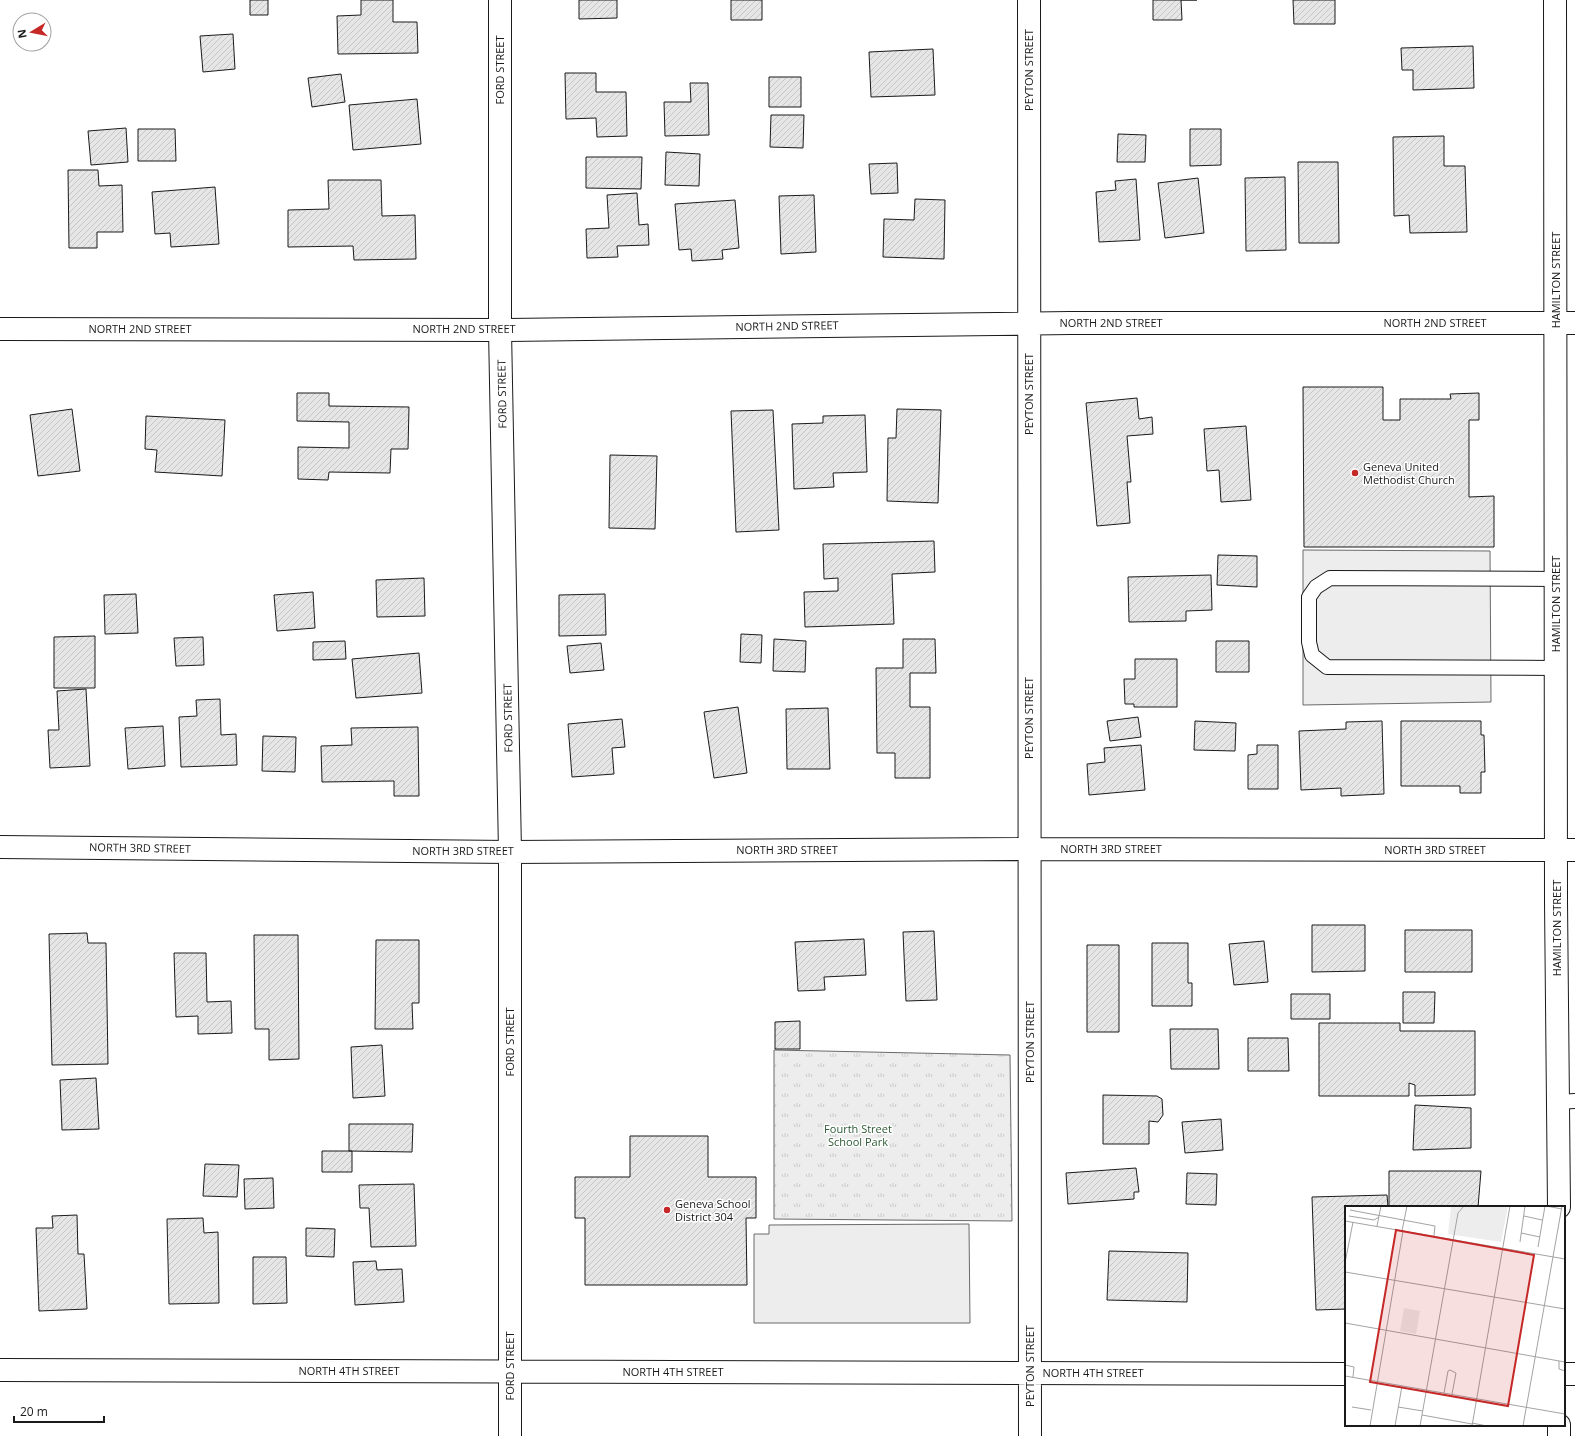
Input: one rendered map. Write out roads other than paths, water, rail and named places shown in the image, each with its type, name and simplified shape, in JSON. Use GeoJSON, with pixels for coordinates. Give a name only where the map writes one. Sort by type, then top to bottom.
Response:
{"type":"FeatureCollection","features":[{"type":"Feature","properties":{"kind":"street","name":"FORD STREET"},"geometry":{"type":"LineString","coordinates":[[500,0],[500,330],[510,852],[510,1436]]}},
{"type":"Feature","properties":{"kind":"street","name":"PEYTON STREET"},"geometry":{"type":"LineString","coordinates":[[1029,0],[1030,1436]]}},
{"type":"Feature","properties":{"kind":"street","name":"HAMILTON STREET"},"geometry":{"type":"LineString","coordinates":[[1555,0],[1566,323],[1556,579],[1556,668],[1566,850],[1566,1102],[1559,1206]]}},
{"type":"Feature","properties":{"kind":"street","name":"NORTH 2ND STREET"},"geometry":{"type":"LineString","coordinates":[[0,329],[500,330],[1029,323],[1566,323]]}},
{"type":"Feature","properties":{"kind":"street","name":"NORTH 3RD STREET"},"geometry":{"type":"LineString","coordinates":[[0,847],[510,852],[1030,849],[1566,850]]}},
{"type":"Feature","properties":{"kind":"street","name":"NORTH 4TH STREET"},"geometry":{"type":"LineString","coordinates":[[0,1370],[1345,1374]]}},
{"type":"Feature","properties":{"kind":"lane"},"geometry":{"type":"LineString","coordinates":[[1556,579],[1330,578],[1316,587],[1309,597],[1309,642],[1312,655],[1327,667],[1556,668]]}},
{"type":"Feature","properties":{"kind":"place","name":"Geneva United Methodist Church"},"geometry":{"type":"Point","coordinates":[1355,473]}},
{"type":"Feature","properties":{"kind":"place","name":"Geneva School District 304"},"geometry":{"type":"Point","coordinates":[667,1210]}},
{"type":"Feature","properties":{"kind":"park label","name":"Fourth Street School Park"},"geometry":{"type":"Point","coordinates":[858,1135]}}]}
